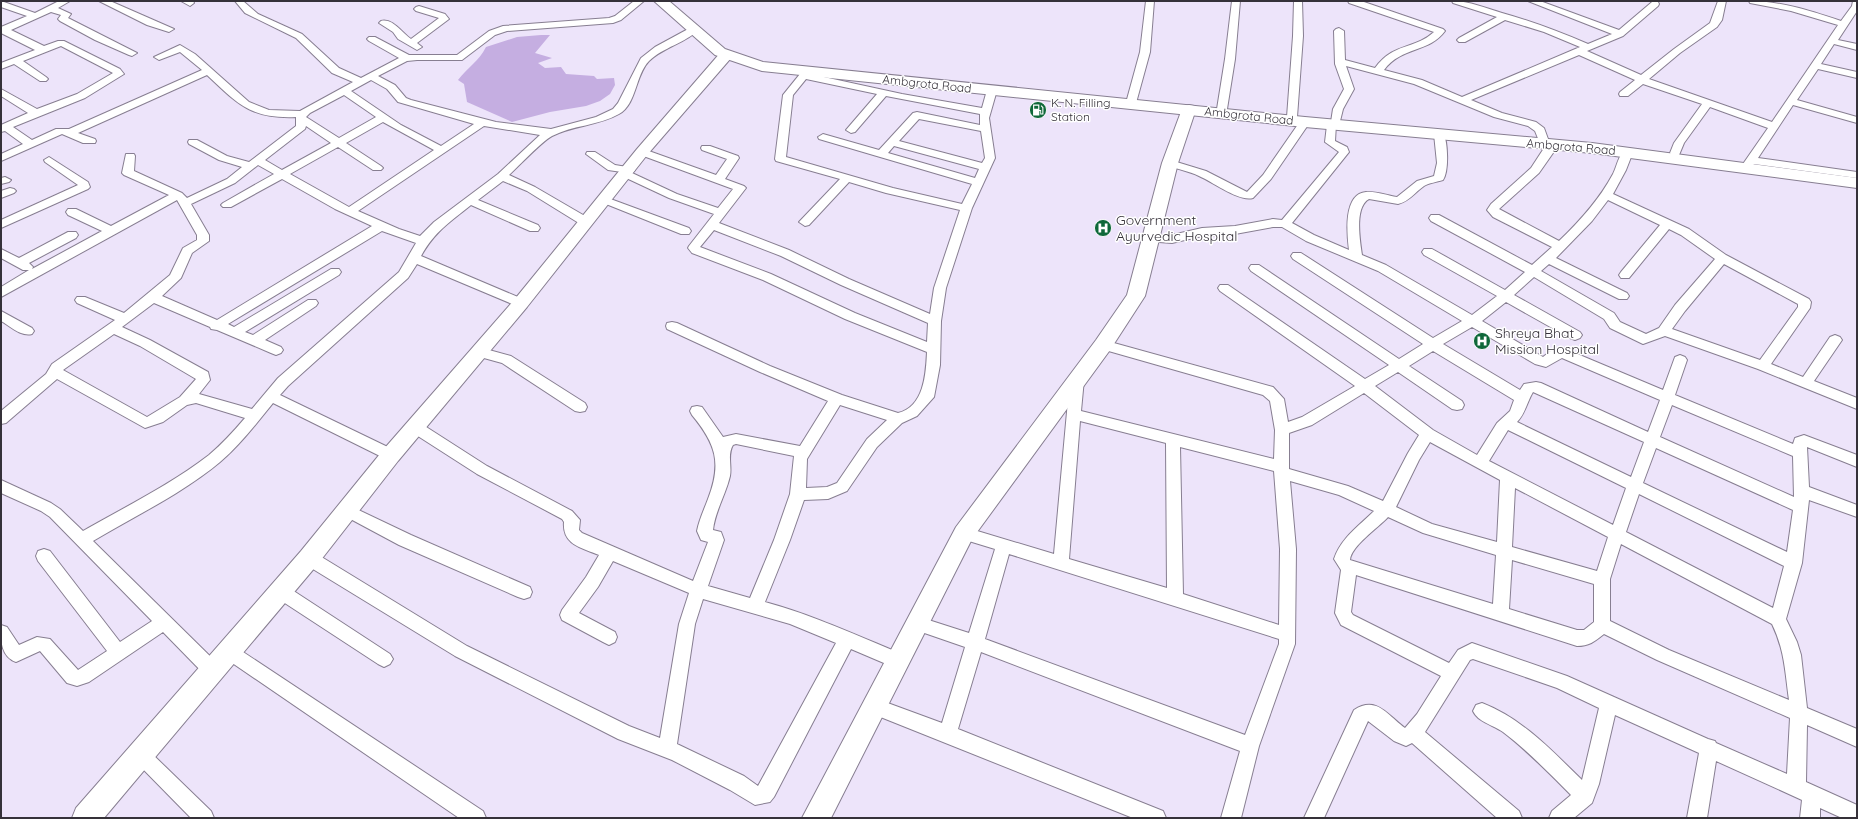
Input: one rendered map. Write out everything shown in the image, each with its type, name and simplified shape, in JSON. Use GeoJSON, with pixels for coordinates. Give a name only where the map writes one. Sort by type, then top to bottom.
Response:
{"type":"FeatureCollection","features":[{"type":"Feature","properties":{"kind":"main road","name":"Ambgrota Road"},"geometry":{"type":"LineString","coordinates":[[661,1],[693,30],[726,55],[765,66],[805,73],[1298,119],[1439,134],[1548,142],[1857,183]]}},
{"type":"Feature","properties":{"kind":"main road"},"geometry":{"type":"LineString","coordinates":[[759,64],[801,66],[977,85],[997,88],[995,90]]}},
{"type":"Feature","properties":{"kind":"main road"},"geometry":{"type":"LineString","coordinates":[[1193,109],[1222,109],[1298,119]]}},
{"type":"Feature","properties":{"kind":"main road"},"geometry":{"type":"LineString","coordinates":[[1333,123],[1675,153],[1857,176]]}},
{"type":"Feature","properties":{"kind":"street"},"geometry":{"type":"LineString","coordinates":[[3,30],[66,1]]}},
{"type":"Feature","properties":{"kind":"street"},"geometry":{"type":"LineString","coordinates":[[103,1],[150,23],[169,29]]}},
{"type":"Feature","properties":{"kind":"street"},"geometry":{"type":"LineString","coordinates":[[239,1],[241,6],[248,12],[294,33],[305,41],[333,69],[362,82]]}},
{"type":"Feature","properties":{"kind":"street"},"geometry":{"type":"LineString","coordinates":[[372,39],[410,57],[459,58],[492,33],[511,27],[610,21],[618,18],[640,1]]}},
{"type":"Feature","properties":{"kind":"street"},"geometry":{"type":"LineString","coordinates":[[1131,103],[1145,52],[1150,1]]}},
{"type":"Feature","properties":{"kind":"street"},"geometry":{"type":"LineString","coordinates":[[1222,109],[1230,59],[1236,1]]}},
{"type":"Feature","properties":{"kind":"street"},"geometry":{"type":"LineString","coordinates":[[1170,163],[1202,173],[1242,194],[1249,196],[1267,177],[1298,119],[1298,1]]}},
{"type":"Feature","properties":{"kind":"street"},"geometry":{"type":"LineString","coordinates":[[1352,1],[1440,31],[1438,34],[1423,42],[1392,56],[1378,71]]}},
{"type":"Feature","properties":{"kind":"street"},"geometry":{"type":"LineString","coordinates":[[1456,1],[1557,34],[1589,48]]}},
{"type":"Feature","properties":{"kind":"street"},"geometry":{"type":"LineString","coordinates":[[1532,1],[1620,34]]}},
{"type":"Feature","properties":{"kind":"street"},"geometry":{"type":"LineString","coordinates":[[1624,94],[1677,50],[1714,25],[1717,20],[1722,1]]}},
{"type":"Feature","properties":{"kind":"street"},"geometry":{"type":"LineString","coordinates":[[1753,1],[1793,9],[1843,24]]}},
{"type":"Feature","properties":{"kind":"street"},"geometry":{"type":"LineString","coordinates":[[1749,162],[1856,6],[1857,1]]}},
{"type":"Feature","properties":{"kind":"street"},"geometry":{"type":"LineString","coordinates":[[1373,8],[1386,2]]}},
{"type":"Feature","properties":{"kind":"street"},"geometry":{"type":"LineString","coordinates":[[1,4],[35,16]]}},
{"type":"Feature","properties":{"kind":"street"},"geometry":{"type":"LineString","coordinates":[[1463,100],[1620,34],[1655,4]]}},
{"type":"Feature","properties":{"kind":"street"},"geometry":{"type":"LineString","coordinates":[[51,9],[67,14],[63,19],[98,38],[132,53]]}},
{"type":"Feature","properties":{"kind":"street"},"geometry":{"type":"LineString","coordinates":[[411,43],[444,19],[442,16],[419,9]]}},
{"type":"Feature","properties":{"kind":"street"},"geometry":{"type":"LineString","coordinates":[[1462,40],[1505,16]]}},
{"type":"Feature","properties":{"kind":"street"},"geometry":{"type":"LineString","coordinates":[[159,57],[180,48],[208,70],[229,92],[258,112],[276,116],[301,116],[410,57],[417,48],[384,23]]}},
{"type":"Feature","properties":{"kind":"street"},"geometry":{"type":"LineString","coordinates":[[3,30],[26,40],[43,50]]}},
{"type":"Feature","properties":{"kind":"street"},"geometry":{"type":"LineString","coordinates":[[82,539],[203,468],[226,449],[283,382],[404,275],[423,241],[438,225],[502,176],[544,136],[551,132],[600,120],[617,111],[623,104],[644,60],[658,49],[693,30]]}},
{"type":"Feature","properties":{"kind":"street"},"geometry":{"type":"LineString","coordinates":[[1285,224],[1344,152],[1343,149],[1330,142],[1333,123],[1338,109],[1350,89],[1340,62],[1339,31]]}},
{"type":"Feature","properties":{"kind":"street"},"geometry":{"type":"LineString","coordinates":[[1832,41],[1857,47]]}},
{"type":"Feature","properties":{"kind":"street"},"geometry":{"type":"LineString","coordinates":[[1,66],[64,43],[84,56],[117,71],[119,74],[81,96],[36,113],[3,128]]}},
{"type":"Feature","properties":{"kind":"street"},"geometry":{"type":"LineString","coordinates":[[1579,51],[1641,80],[1773,126]]}},
{"type":"Feature","properties":{"kind":"street"},"geometry":{"type":"LineString","coordinates":[[86,818],[309,558],[391,455],[478,352],[521,304],[642,152],[726,55]]}},
{"type":"Feature","properties":{"kind":"street"},"geometry":{"type":"LineString","coordinates":[[16,60],[43,79]]}},
{"type":"Feature","properties":{"kind":"street"},"geometry":{"type":"LineString","coordinates":[[1340,62],[1418,82],[1498,115],[1535,126],[1540,130],[1548,142],[1545,158],[1524,182],[1495,206],[1493,210],[1497,214],[1561,247]]}},
{"type":"Feature","properties":{"kind":"street"},"geometry":{"type":"LineString","coordinates":[[1815,65],[1857,75]]}},
{"type":"Feature","properties":{"kind":"street"},"geometry":{"type":"LineString","coordinates":[[69,133],[208,70]]}},
{"type":"Feature","properties":{"kind":"street"},"geometry":{"type":"LineString","coordinates":[[966,208],[890,192],[779,158],[785,130],[788,95],[805,73],[883,93],[985,112]]}},
{"type":"Feature","properties":{"kind":"street"},"geometry":{"type":"LineString","coordinates":[[372,77],[391,87],[402,100],[407,102],[482,123],[515,130],[551,132]]}},
{"type":"Feature","properties":{"kind":"street"},"geometry":{"type":"LineString","coordinates":[[672,326],[765,369],[837,399],[898,418],[904,417],[912,412],[927,397],[934,365],[935,321],[940,288],[966,208],[986,167],[990,152],[984,121],[985,112],[995,90]]}},
{"type":"Feature","properties":{"kind":"street"},"geometry":{"type":"LineString","coordinates":[[345,91],[383,118],[442,150]]}},
{"type":"Feature","properties":{"kind":"street"},"geometry":{"type":"LineString","coordinates":[[1,92],[36,113]]}},
{"type":"Feature","properties":{"kind":"street"},"geometry":{"type":"LineString","coordinates":[[851,130],[883,93]]}},
{"type":"Feature","properties":{"kind":"street"},"geometry":{"type":"LineString","coordinates":[[1790,101],[1857,120]]}},
{"type":"Feature","properties":{"kind":"street"},"geometry":{"type":"LineString","coordinates":[[1675,153],[1679,143],[1708,104]]}},
{"type":"Feature","properties":{"kind":"street"},"geometry":{"type":"LineString","coordinates":[[816,818],[964,533],[1103,345],[1136,296],[1170,163],[1193,109]]}},
{"type":"Feature","properties":{"kind":"street"},"geometry":{"type":"LineString","coordinates":[[881,154],[918,115],[986,130]]}},
{"type":"Feature","properties":{"kind":"street"},"geometry":{"type":"LineString","coordinates":[[301,116],[338,143],[377,168]]}},
{"type":"Feature","properties":{"kind":"street"},"geometry":{"type":"LineString","coordinates":[[1,293],[36,272],[112,231],[182,199],[231,181],[301,127],[301,116]]}},
{"type":"Feature","properties":{"kind":"street"},"geometry":{"type":"LineString","coordinates":[[227,205],[383,118]]}},
{"type":"Feature","properties":{"kind":"street"},"geometry":{"type":"LineString","coordinates":[[349,212],[482,123]]}},
{"type":"Feature","properties":{"kind":"street"},"geometry":{"type":"LineString","coordinates":[[3,128],[31,144]]}},
{"type":"Feature","properties":{"kind":"street"},"geometry":{"type":"LineString","coordinates":[[1,158],[64,130],[81,140],[91,141]]}},
{"type":"Feature","properties":{"kind":"street"},"geometry":{"type":"LineString","coordinates":[[1356,256],[1352,226],[1358,201],[1363,196],[1367,195],[1398,201],[1404,198],[1421,183],[1439,178],[1442,163],[1439,134]]}},
{"type":"Feature","properties":{"kind":"street"},"geometry":{"type":"LineString","coordinates":[[823,137],[978,182]]}},
{"type":"Feature","properties":{"kind":"street"},"geometry":{"type":"LineString","coordinates":[[193,142],[223,158],[253,163],[283,174],[330,203],[381,226],[423,241]]}},
{"type":"Feature","properties":{"kind":"street"},"geometry":{"type":"LineString","coordinates":[[892,142],[986,167]]}},
{"type":"Feature","properties":{"kind":"street"},"geometry":{"type":"LineString","coordinates":[[706,148],[734,158],[718,180]]}},
{"type":"Feature","properties":{"kind":"street"},"geometry":{"type":"LineString","coordinates":[[642,152],[740,188],[695,246],[694,248],[696,250],[767,277],[850,316],[934,350]]}},
{"type":"Feature","properties":{"kind":"street"},"geometry":{"type":"LineString","coordinates":[[1282,430],[1301,424],[1490,310],[1533,271],[1548,260],[1587,220],[1623,169],[1628,152]]}},
{"type":"Feature","properties":{"kind":"street"},"geometry":{"type":"LineString","coordinates":[[592,154],[612,168],[627,172],[673,196],[721,213]]}},
{"type":"Feature","properties":{"kind":"street"},"geometry":{"type":"LineString","coordinates":[[1,419],[51,377],[54,371],[125,319],[152,297],[178,273],[187,252],[201,243],[204,238],[182,199],[128,173],[130,156]]}},
{"type":"Feature","properties":{"kind":"street"},"geometry":{"type":"LineString","coordinates":[[1,224],[84,187],[84,184],[49,160]]}},
{"type":"Feature","properties":{"kind":"street"},"geometry":{"type":"LineString","coordinates":[[502,176],[526,187],[586,222]]}},
{"type":"Feature","properties":{"kind":"street"},"geometry":{"type":"LineString","coordinates":[[804,222],[846,179]]}},
{"type":"Feature","properties":{"kind":"street"},"geometry":{"type":"LineString","coordinates":[[1606,194],[1696,239],[1722,258],[1805,303],[1763,366]]}},
{"type":"Feature","properties":{"kind":"street"},"geometry":{"type":"LineString","coordinates":[[605,200],[684,231]]}},
{"type":"Feature","properties":{"kind":"street"},"geometry":{"type":"LineString","coordinates":[[470,201],[534,228]]}},
{"type":"Feature","properties":{"kind":"street"},"geometry":{"type":"LineString","coordinates":[[72,212],[112,231]]}},
{"type":"Feature","properties":{"kind":"street"},"geometry":{"type":"LineString","coordinates":[[1435,218],[1533,271],[1609,316],[1615,325],[1639,338],[1646,339],[1664,331],[1680,308],[1722,258]]}},
{"type":"Feature","properties":{"kind":"street"},"geometry":{"type":"LineString","coordinates":[[1150,238],[1172,239],[1202,232],[1235,230],[1273,223],[1285,224],[1310,238],[1382,268],[1540,361],[1546,362],[1557,353],[1563,353],[1800,453]]}},
{"type":"Feature","properties":{"kind":"street"},"geometry":{"type":"LineString","coordinates":[[1625,275],[1667,224]]}},
{"type":"Feature","properties":{"kind":"street"},"geometry":{"type":"LineString","coordinates":[[712,225],[798,259],[845,282],[935,321]]}},
{"type":"Feature","properties":{"kind":"street"},"geometry":{"type":"LineString","coordinates":[[216,326],[381,226]]}},
{"type":"Feature","properties":{"kind":"street"},"geometry":{"type":"LineString","coordinates":[[19,263],[72,235]]}},
{"type":"Feature","properties":{"kind":"street"},"geometry":{"type":"LineString","coordinates":[[1428,252],[1507,295],[1575,335]]}},
{"type":"Feature","properties":{"kind":"street"},"geometry":{"type":"LineString","coordinates":[[1,253],[36,272]]}},
{"type":"Feature","properties":{"kind":"street"},"geometry":{"type":"LineString","coordinates":[[1297,256],[1434,345],[1522,398]]}},
{"type":"Feature","properties":{"kind":"street"},"geometry":{"type":"LineString","coordinates":[[414,258],[521,304]]}},
{"type":"Feature","properties":{"kind":"street"},"geometry":{"type":"LineString","coordinates":[[1548,260],[1623,296]]}},
{"type":"Feature","properties":{"kind":"street"},"geometry":{"type":"LineString","coordinates":[[1255,268],[1457,404]]}},
{"type":"Feature","properties":{"kind":"street"},"geometry":{"type":"LineString","coordinates":[[233,333],[334,272]]}},
{"type":"Feature","properties":{"kind":"street"},"geometry":{"type":"LineString","coordinates":[[1224,288],[1365,386],[1428,434],[1508,478],[1778,619],[1789,642],[1792,655],[1799,713],[1804,791],[1810,818]]}},
{"type":"Feature","properties":{"kind":"street"},"geometry":{"type":"LineString","coordinates":[[152,297],[216,326],[276,350]]}},
{"type":"Feature","properties":{"kind":"street"},"geometry":{"type":"LineString","coordinates":[[81,300],[125,319]]}},
{"type":"Feature","properties":{"kind":"street"},"geometry":{"type":"LineString","coordinates":[[254,341],[312,303]]}},
{"type":"Feature","properties":{"kind":"street"},"geometry":{"type":"LineString","coordinates":[[1,315],[27,331]]}},
{"type":"Feature","properties":{"kind":"street"},"geometry":{"type":"LineString","coordinates":[[54,371],[145,423],[153,422],[185,400],[203,380],[203,375],[112,328]]}},
{"type":"Feature","properties":{"kind":"street"},"geometry":{"type":"LineString","coordinates":[[1664,331],[1806,382],[1857,404]]}},
{"type":"Feature","properties":{"kind":"street"},"geometry":{"type":"LineString","coordinates":[[1806,382],[1835,340]]}},
{"type":"Feature","properties":{"kind":"street"},"geometry":{"type":"LineString","coordinates":[[1103,345],[1268,391],[1277,399],[1282,430],[1282,470],[1288,548],[1288,635],[1284,654],[1250,746],[1231,818]]}},
{"type":"Feature","properties":{"kind":"street"},"geometry":{"type":"LineString","coordinates":[[478,352],[506,359],[580,407]]}},
{"type":"Feature","properties":{"kind":"street"},"geometry":{"type":"LineString","coordinates":[[1428,434],[1413,457],[1401,483],[1386,509],[1350,545],[1344,554],[1342,562],[1349,568],[1576,638],[1587,638],[1602,625],[1602,579],[1616,535],[1636,486],[1680,360]]}},
{"type":"Feature","properties":{"kind":"street"},"geometry":{"type":"LineString","coordinates":[[1061,563],[1077,379]]}},
{"type":"Feature","properties":{"kind":"street"},"geometry":{"type":"LineString","coordinates":[[1480,463],[1502,427],[1516,414],[1522,398],[1531,387],[1541,388],[1801,507]]}},
{"type":"Feature","properties":{"kind":"street"},"geometry":{"type":"LineString","coordinates":[[270,396],[391,455]]}},
{"type":"Feature","properties":{"kind":"street"},"geometry":{"type":"LineString","coordinates":[[185,400],[196,398],[254,415]]}},
{"type":"Feature","properties":{"kind":"street"},"geometry":{"type":"LineString","coordinates":[[755,605],[782,540],[798,494],[799,463],[803,452],[837,399]]}},
{"type":"Feature","properties":{"kind":"street"},"geometry":{"type":"LineString","coordinates":[[667,749],[687,624],[716,540],[715,538],[707,535],[705,531],[722,476],[722,451],[715,432],[698,411]]}},
{"type":"Feature","properties":{"kind":"street"},"geometry":{"type":"LineString","coordinates":[[1074,414],[1282,470],[1343,490],[1428,529],[1602,579]]}},
{"type":"Feature","properties":{"kind":"street"},"geometry":{"type":"LineString","coordinates":[[798,494],[828,493],[842,487],[865,452],[898,418]]}},
{"type":"Feature","properties":{"kind":"street"},"geometry":{"type":"LineString","coordinates":[[1507,423],[1794,563]]}},
{"type":"Feature","properties":{"kind":"street"},"geometry":{"type":"LineString","coordinates":[[415,427],[482,470],[567,515],[572,520],[571,531],[576,538],[698,590],[794,617],[898,661]]}},
{"type":"Feature","properties":{"kind":"street"},"geometry":{"type":"LineString","coordinates":[[722,451],[728,441],[736,440],[803,452]]}},
{"type":"Feature","properties":{"kind":"street"},"geometry":{"type":"LineString","coordinates":[[1173,440],[1175,598]]}},
{"type":"Feature","properties":{"kind":"street"},"geometry":{"type":"LineString","coordinates":[[1778,619],[1794,563],[1799,537],[1802,491],[1800,442],[1804,440],[1857,461]]}},
{"type":"Feature","properties":{"kind":"street"},"geometry":{"type":"LineString","coordinates":[[1501,614],[1508,478]]}},
{"type":"Feature","properties":{"kind":"street"},"geometry":{"type":"LineString","coordinates":[[1,486],[46,507],[69,525],[212,670]]}},
{"type":"Feature","properties":{"kind":"street"},"geometry":{"type":"LineString","coordinates":[[1802,491],[1857,511]]}},
{"type":"Feature","properties":{"kind":"street"},"geometry":{"type":"LineString","coordinates":[[348,510],[405,540],[524,592]]}},
{"type":"Feature","properties":{"kind":"street"},"geometry":{"type":"LineString","coordinates":[[964,533],[1175,598],[1288,635]]}},
{"type":"Feature","properties":{"kind":"street"},"geometry":{"type":"LineString","coordinates":[[948,734],[1004,546]]}},
{"type":"Feature","properties":{"kind":"street"},"geometry":{"type":"LineString","coordinates":[[609,552],[592,582],[568,615],[609,637]]}},
{"type":"Feature","properties":{"kind":"street"},"geometry":{"type":"LineString","coordinates":[[44,556],[118,652]]}},
{"type":"Feature","properties":{"kind":"street"},"geometry":{"type":"LineString","coordinates":[[309,558],[461,651],[624,733],[667,749],[737,782],[755,796],[763,795],[859,645]]}},
{"type":"Feature","properties":{"kind":"street"},"geometry":{"type":"LineString","coordinates":[[1349,568],[1343,613],[1348,620],[1452,673]]}},
{"type":"Feature","properties":{"kind":"street"},"geometry":{"type":"LineString","coordinates":[[280,591],[384,659]]}},
{"type":"Feature","properties":{"kind":"street"},"geometry":{"type":"LineString","coordinates":[[1,632],[16,654],[36,644],[44,644],[73,677],[77,678],[84,676],[164,622]]}},
{"type":"Feature","properties":{"kind":"street"},"geometry":{"type":"LineString","coordinates":[[916,623],[976,643],[1250,746]]}},
{"type":"Feature","properties":{"kind":"street"},"geometry":{"type":"LineString","coordinates":[[1602,625],[1663,655],[1857,738]]}},
{"type":"Feature","properties":{"kind":"street"},"geometry":{"type":"LineString","coordinates":[[228,651],[476,818]]}},
{"type":"Feature","properties":{"kind":"street"},"geometry":{"type":"LineString","coordinates":[[1314,818],[1360,716],[1367,711],[1374,714],[1400,735],[1405,737],[1414,734],[1464,655],[1472,651],[1537,673],[1709,747],[1857,815]]}},
{"type":"Feature","properties":{"kind":"street"},"geometry":{"type":"LineString","coordinates":[[1559,818],[1585,796],[1590,784],[1610,705]]}},
{"type":"Feature","properties":{"kind":"street"},"geometry":{"type":"LineString","coordinates":[[874,706],[948,734],[1156,818]]}},
{"type":"Feature","properties":{"kind":"street"},"geometry":{"type":"LineString","coordinates":[[1482,711],[1505,723],[1531,742],[1585,796]]}},
{"type":"Feature","properties":{"kind":"street"},"geometry":{"type":"LineString","coordinates":[[1414,734],[1512,818]]}},
{"type":"Feature","properties":{"kind":"street"},"geometry":{"type":"LineString","coordinates":[[1697,818],[1709,747]]}},
{"type":"Feature","properties":{"kind":"street"},"geometry":{"type":"LineString","coordinates":[[140,754],[204,818]]}},
{"type":"Feature","properties":{"kind":"shaded area"},"geometry":{"type":"Polygon","coordinates":[[[550,35],[535,53],[552,58],[538,63],[545,68],[561,67],[566,74],[594,76],[597,79],[614,78],[615,85],[610,94],[600,101],[586,106],[550,112],[512,122],[467,102],[464,84],[458,80],[480,56],[486,47],[517,37],[550,35]]]}},
{"type":"Feature","properties":{"kind":"place","name":"K. N. Filling Station"},"geometry":{"type":"Point","coordinates":[1038,110]}},
{"type":"Feature","properties":{"kind":"place","name":"Government Ayurvedic Hospital"},"geometry":{"type":"Point","coordinates":[1103,228]}},
{"type":"Feature","properties":{"kind":"place","name":"Shreya Bhat Mission Hospital"},"geometry":{"type":"Point","coordinates":[1482,341]}}]}
